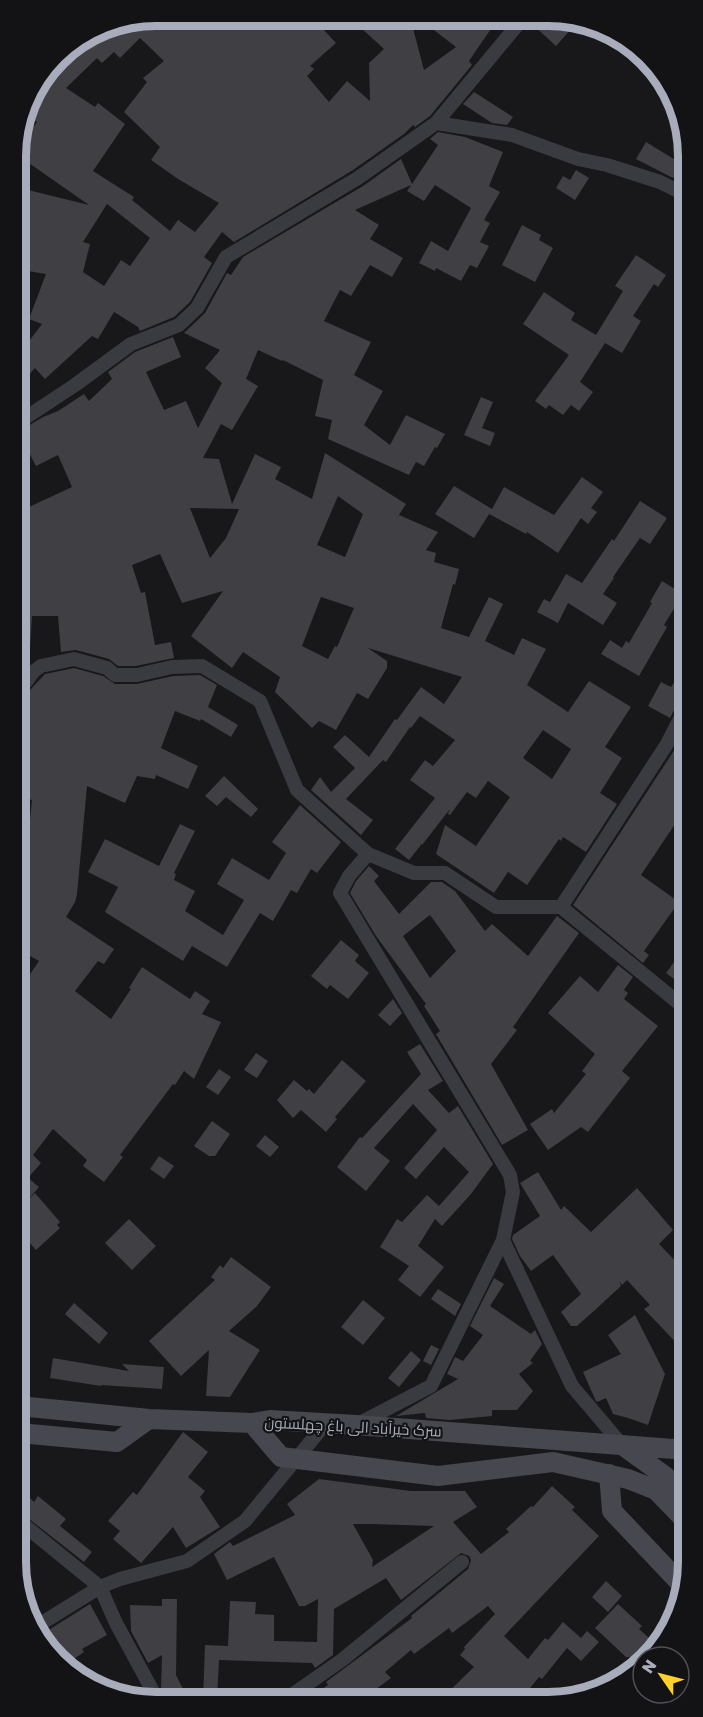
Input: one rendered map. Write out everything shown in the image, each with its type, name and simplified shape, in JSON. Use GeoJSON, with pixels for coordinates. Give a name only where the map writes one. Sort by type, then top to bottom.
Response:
{"type":"FeatureCollection","features":[{"type":"Feature","properties":{"kind":"main road","name":"سرک خیرآباد الی باغ چهلستون"},"geometry":{"type":"LineString","coordinates":[[26,1407],[149,1419],[326,1423],[677,1449]]}},
{"type":"Feature","properties":{"kind":"main road"},"geometry":{"type":"LineString","coordinates":[[26,1433],[117,1442],[149,1419]]}},
{"type":"Feature","properties":{"kind":"main road"},"geometry":{"type":"LineString","coordinates":[[252,1423],[281,1457],[438,1476],[553,1462],[628,1479],[656,1490],[677,1511]]}},
{"type":"Feature","properties":{"kind":"main road"},"geometry":{"type":"LineString","coordinates":[[622,1445],[677,1488]]}},
{"type":"Feature","properties":{"kind":"main road"},"geometry":{"type":"LineString","coordinates":[[609,1474],[612,1511],[676,1579]]}},
{"type":"Feature","properties":{"kind":"street"},"geometry":{"type":"LineString","coordinates":[[26,417],[131,344],[179,326],[197,308],[226,256],[358,178],[436,123],[517,26]]}},
{"type":"Feature","properties":{"kind":"street"},"geometry":{"type":"LineString","coordinates":[[436,123],[512,135],[578,159],[607,165],[660,182],[678,191]]}},
{"type":"Feature","properties":{"kind":"street"},"geometry":{"type":"LineString","coordinates":[[26,682],[41,666],[74,659],[106,668],[116,675],[137,675],[172,667],[202,666],[260,701],[297,790],[368,854],[414,873],[445,873],[496,907],[561,907],[677,1001]]}},
{"type":"Feature","properties":{"kind":"street"},"geometry":{"type":"LineString","coordinates":[[561,907],[667,744],[678,724]]}},
{"type":"Feature","properties":{"kind":"street"},"geometry":{"type":"LineString","coordinates":[[356,1425],[431,1386],[503,1239],[513,1192],[510,1175],[340,893],[349,876],[368,854]]}},
{"type":"Feature","properties":{"kind":"street"},"geometry":{"type":"LineString","coordinates":[[503,1239],[572,1386],[622,1445]]}},
{"type":"Feature","properties":{"kind":"street"},"geometry":{"type":"LineString","coordinates":[[42,1624],[100,1587],[120,1579],[187,1561],[245,1521],[326,1423]]}},
{"type":"Feature","properties":{"kind":"street"},"geometry":{"type":"LineString","coordinates":[[26,1526],[100,1587],[116,1623],[153,1692]]}},
{"type":"Feature","properties":{"kind":"street"},"geometry":{"type":"LineString","coordinates":[[296,1692],[342,1660],[462,1562]]}},
{"type":"Feature","properties":{"kind":"building"},"geometry":{"type":"Polygon","coordinates":[[[164,26],[320,26],[336,43],[310,66],[314,69],[307,76],[329,102],[347,81],[370,101],[369,63],[384,49],[359,26],[412,26],[424,70],[456,47],[429,26],[493,26],[469,61],[472,65],[430,116],[415,127],[413,125],[404,134],[353,170],[234,242],[222,232],[204,257],[212,263],[190,302],[174,317],[140,331],[138,327],[114,312],[98,339],[92,336],[45,379],[35,368],[26,378],[26,345],[42,324],[29,319],[46,274],[26,271],[26,189],[89,205],[26,161],[29,152],[26,150],[27,137],[37,122],[31,118],[35,106],[52,77],[83,47],[106,35],[122,30],[164,26]],[[140,38],[120,58],[114,52],[102,63],[97,58],[66,88],[95,107],[98,103],[125,124],[93,171],[134,197],[132,200],[170,231],[178,220],[195,232],[219,203],[151,160],[160,147],[124,112],[147,82],[143,78],[164,61],[140,38]],[[107,204],[83,242],[90,244],[83,272],[104,286],[121,260],[130,266],[150,238],[107,204]]]}},
{"type":"Feature","properties":{"kind":"building"},"geometry":{"type":"Polygon","coordinates":[[[534,26],[572,28],[556,46],[534,26]]]}},
{"type":"Feature","properties":{"kind":"building"},"geometry":{"type":"Polygon","coordinates":[[[474,92],[513,117],[507,125],[492,123],[463,104],[474,92]]]}},
{"type":"Feature","properties":{"kind":"building"},"geometry":{"type":"Polygon","coordinates":[[[438,132],[465,137],[503,152],[489,186],[500,192],[484,220],[490,223],[480,242],[489,246],[477,268],[470,265],[461,281],[436,268],[435,271],[419,263],[431,241],[448,251],[471,208],[435,185],[424,201],[407,191],[411,185],[355,210],[379,225],[370,239],[403,258],[392,277],[370,265],[351,296],[340,290],[324,321],[371,342],[354,375],[383,391],[364,425],[390,445],[406,415],[445,434],[424,466],[416,462],[409,475],[328,439],[332,420],[315,416],[323,380],[258,350],[246,379],[258,386],[232,430],[221,424],[203,458],[219,459],[232,504],[255,454],[281,467],[275,479],[312,499],[325,453],[406,504],[399,515],[438,532],[426,550],[436,553],[434,562],[459,569],[441,628],[469,637],[489,597],[503,604],[485,641],[514,655],[522,638],[546,649],[527,685],[568,712],[589,681],[631,707],[605,747],[622,758],[600,793],[617,804],[586,852],[563,837],[561,841],[559,839],[527,885],[508,872],[494,893],[436,854],[445,825],[476,846],[510,797],[488,781],[476,798],[467,792],[450,815],[448,814],[450,809],[422,845],[420,843],[421,845],[409,860],[395,849],[435,798],[410,780],[425,760],[433,766],[455,740],[420,716],[386,762],[383,760],[346,799],[373,820],[361,835],[311,790],[320,777],[331,792],[355,768],[333,747],[345,735],[369,757],[421,687],[444,704],[462,677],[368,648],[387,661],[387,668],[368,699],[357,693],[336,730],[319,721],[312,728],[275,692],[280,677],[243,652],[232,668],[191,636],[223,591],[182,603],[160,554],[132,565],[141,593],[145,592],[155,645],[171,642],[174,658],[136,666],[118,666],[109,659],[76,650],[61,652],[58,616],[32,616],[29,664],[26,668],[26,596],[29,596],[29,562],[26,563],[26,508],[72,487],[58,455],[36,466],[26,447],[26,427],[58,411],[84,394],[89,401],[112,379],[108,372],[135,352],[173,337],[181,357],[146,372],[164,410],[186,401],[198,428],[222,383],[205,368],[220,350],[184,333],[205,313],[227,273],[231,275],[243,257],[363,186],[401,159],[412,184],[438,145],[430,139],[438,132]],[[338,496],[317,545],[345,557],[363,514],[338,496]],[[190,508],[210,558],[226,538],[239,509],[190,508]],[[321,597],[302,646],[328,659],[335,646],[337,647],[354,608],[321,597]],[[543,730],[523,758],[552,779],[571,749],[543,730]]]}},
{"type":"Feature","properties":{"kind":"building"},"geometry":{"type":"Polygon","coordinates":[[[646,142],[678,162],[678,170],[673,178],[636,159],[646,142]]]}},
{"type":"Feature","properties":{"kind":"building"},"geometry":{"type":"Polygon","coordinates":[[[576,170],[589,178],[575,200],[556,188],[563,176],[570,180],[576,170]]]}},
{"type":"Feature","properties":{"kind":"building"},"geometry":{"type":"Polygon","coordinates":[[[522,225],[541,235],[539,240],[553,248],[535,282],[502,265],[522,225]]]}},
{"type":"Feature","properties":{"kind":"building"},"geometry":{"type":"Polygon","coordinates":[[[636,255],[666,275],[658,287],[654,284],[633,316],[641,321],[622,353],[605,343],[580,382],[593,392],[579,411],[571,405],[563,415],[549,405],[546,409],[535,401],[569,355],[523,324],[544,292],[575,313],[571,320],[596,335],[623,291],[615,286],[636,255]]]}},
{"type":"Feature","properties":{"kind":"building"},"geometry":{"type":"Polygon","coordinates":[[[481,397],[493,402],[482,428],[495,433],[490,446],[464,435],[481,397]]]}},
{"type":"Feature","properties":{"kind":"building"},"geometry":{"type":"Polygon","coordinates":[[[582,477],[603,492],[591,508],[597,512],[588,524],[581,518],[558,553],[527,532],[526,534],[489,514],[474,538],[435,514],[454,486],[492,509],[504,487],[554,515],[582,477]]]}},
{"type":"Feature","properties":{"kind":"building"},"geometry":{"type":"Polygon","coordinates":[[[640,501],[667,518],[650,544],[640,538],[613,577],[603,594],[617,603],[603,625],[568,603],[558,623],[537,612],[544,599],[550,602],[566,574],[582,583],[612,539],[614,541],[640,501]]]}},
{"type":"Feature","properties":{"kind":"building"},"geometry":{"type":"Polygon","coordinates":[[[662,581],[678,591],[678,603],[664,625],[667,627],[639,676],[601,654],[610,640],[622,648],[626,641],[629,643],[652,603],[650,602],[662,581]]]}},
{"type":"Feature","properties":{"kind":"building"},"geometry":{"type":"Polygon","coordinates":[[[74,668],[103,676],[115,684],[137,684],[173,676],[200,675],[217,685],[208,707],[238,725],[231,737],[201,719],[200,721],[175,711],[161,748],[198,766],[188,789],[156,775],[155,779],[137,776],[125,803],[87,786],[77,894],[66,917],[114,949],[104,964],[98,961],[75,991],[111,1019],[131,989],[129,988],[142,967],[190,999],[195,991],[210,1001],[202,1014],[221,1022],[194,1079],[184,1071],[120,1155],[123,1157],[104,1182],[83,1166],[87,1160],[53,1129],[33,1155],[41,1163],[28,1178],[39,1187],[27,1201],[26,984],[28,981],[26,980],[39,961],[26,954],[26,828],[29,828],[32,800],[26,799],[26,691],[30,690],[45,674],[74,668]]]}},
{"type":"Feature","properties":{"kind":"building"},"geometry":{"type":"Polygon","coordinates":[[[678,678],[678,704],[670,718],[648,706],[661,682],[671,687],[678,678]]]}},
{"type":"Feature","properties":{"kind":"building"},"geometry":{"type":"Polygon","coordinates":[[[678,744],[678,821],[641,875],[677,901],[677,904],[644,951],[649,955],[643,963],[573,905],[678,744]]]}},
{"type":"Feature","properties":{"kind":"building"},"geometry":{"type":"Polygon","coordinates":[[[224,776],[258,809],[251,817],[226,797],[217,806],[205,796],[224,776]]]}},
{"type":"Feature","properties":{"kind":"building"},"geometry":{"type":"Polygon","coordinates":[[[300,805],[341,842],[317,873],[311,869],[297,893],[291,890],[273,921],[260,913],[227,967],[192,946],[183,961],[105,912],[118,887],[88,872],[105,839],[159,866],[180,824],[195,831],[174,873],[176,874],[174,880],[195,891],[185,911],[223,935],[244,900],[217,884],[232,858],[269,880],[286,853],[272,842],[300,805]]]}},
{"type":"Feature","properties":{"kind":"building"},"geometry":{"type":"Polygon","coordinates":[[[369,866],[379,876],[374,881],[399,914],[431,882],[442,882],[455,891],[485,931],[492,924],[528,956],[557,916],[579,933],[513,1027],[517,1030],[491,1064],[528,1130],[502,1145],[436,1034],[440,1031],[424,1006],[426,1004],[376,936],[350,893],[356,881],[369,866]],[[430,915],[403,936],[430,978],[456,951],[430,915]]]}},
{"type":"Feature","properties":{"kind":"building"},"geometry":{"type":"Polygon","coordinates":[[[341,940],[359,955],[355,961],[369,973],[348,999],[330,985],[327,989],[311,976],[341,940]]]}},
{"type":"Feature","properties":{"kind":"building"},"geometry":{"type":"Polygon","coordinates":[[[677,958],[677,982],[666,973],[677,958]]]}},
{"type":"Feature","properties":{"kind":"building"},"geometry":{"type":"Polygon","coordinates":[[[618,965],[633,977],[624,990],[628,993],[624,999],[658,1026],[622,1071],[630,1078],[588,1132],[581,1127],[548,1150],[530,1124],[552,1109],[554,1113],[586,1074],[582,1071],[595,1054],[548,1013],[580,976],[598,992],[618,965]]]}},
{"type":"Feature","properties":{"kind":"building"},"geometry":{"type":"Polygon","coordinates":[[[393,999],[402,1013],[390,1026],[378,1015],[393,999]]]}},
{"type":"Feature","properties":{"kind":"building"},"geometry":{"type":"Polygon","coordinates":[[[420,1044],[443,1081],[428,1090],[449,1113],[458,1106],[493,1164],[471,1194],[442,1226],[435,1219],[418,1246],[444,1267],[420,1297],[398,1280],[409,1266],[380,1247],[397,1219],[402,1222],[427,1195],[439,1206],[469,1172],[444,1147],[416,1179],[404,1168],[437,1130],[413,1104],[374,1148],[390,1161],[366,1191],[337,1167],[360,1137],[362,1138],[421,1074],[407,1052],[420,1044]]]}},
{"type":"Feature","properties":{"kind":"building"},"geometry":{"type":"Polygon","coordinates":[[[256,1053],[268,1061],[257,1078],[244,1070],[256,1053]]]}},
{"type":"Feature","properties":{"kind":"building"},"geometry":{"type":"Polygon","coordinates":[[[342,1060],[366,1081],[335,1117],[337,1119],[326,1132],[301,1110],[293,1118],[277,1100],[294,1080],[314,1094],[342,1060]]]}},
{"type":"Feature","properties":{"kind":"building"},"geometry":{"type":"Polygon","coordinates":[[[219,1069],[231,1077],[218,1095],[206,1087],[219,1069]]]}},
{"type":"Feature","properties":{"kind":"building"},"geometry":{"type":"Polygon","coordinates":[[[212,1121],[230,1134],[215,1156],[209,1156],[194,1146],[212,1121]]]}},
{"type":"Feature","properties":{"kind":"building"},"geometry":{"type":"Polygon","coordinates":[[[265,1135],[279,1147],[270,1157],[256,1146],[265,1135]]]}},
{"type":"Feature","properties":{"kind":"building"},"geometry":{"type":"Polygon","coordinates":[[[159,1156],[174,1166],[164,1179],[150,1169],[159,1156]]]}},
{"type":"Feature","properties":{"kind":"building"},"geometry":{"type":"Polygon","coordinates":[[[538,1172],[561,1210],[564,1206],[591,1232],[637,1188],[673,1230],[659,1244],[677,1263],[677,1344],[644,1309],[650,1305],[627,1280],[622,1285],[619,1281],[621,1286],[577,1326],[571,1326],[561,1312],[581,1294],[553,1255],[531,1271],[520,1256],[512,1239],[513,1235],[540,1216],[520,1183],[538,1172]]]}},
{"type":"Feature","properties":{"kind":"building"},"geometry":{"type":"Polygon","coordinates":[[[35,1193],[60,1222],[57,1225],[60,1228],[36,1250],[26,1239],[26,1202],[35,1193]]]}},
{"type":"Feature","properties":{"kind":"building"},"geometry":{"type":"Polygon","coordinates":[[[129,1219],[156,1246],[132,1270],[105,1243],[129,1219]]]}},
{"type":"Feature","properties":{"kind":"building"},"geometry":{"type":"Polygon","coordinates":[[[231,1257],[271,1287],[257,1306],[229,1331],[260,1350],[230,1397],[206,1396],[209,1350],[181,1376],[149,1341],[215,1280],[211,1277],[220,1265],[223,1268],[231,1257]]]}},
{"type":"Feature","properties":{"kind":"building"},"geometry":{"type":"Polygon","coordinates":[[[494,1278],[504,1284],[490,1306],[531,1334],[535,1330],[542,1344],[530,1361],[533,1363],[519,1374],[533,1391],[517,1410],[492,1410],[492,1416],[450,1420],[426,1418],[425,1413],[396,1416],[458,1379],[447,1374],[455,1357],[463,1361],[483,1335],[470,1326],[494,1278]]]}},
{"type":"Feature","properties":{"kind":"building"},"geometry":{"type":"Polygon","coordinates":[[[438,1289],[461,1304],[455,1316],[431,1299],[438,1289]]]}},
{"type":"Feature","properties":{"kind":"building"},"geometry":{"type":"Polygon","coordinates":[[[363,1300],[385,1318],[363,1345],[341,1327],[363,1300]]]}},
{"type":"Feature","properties":{"kind":"building"},"geometry":{"type":"Polygon","coordinates":[[[74,1303],[108,1333],[99,1344],[65,1314],[74,1303]]]}},
{"type":"Feature","properties":{"kind":"building"},"geometry":{"type":"Polygon","coordinates":[[[635,1315],[665,1374],[648,1425],[613,1414],[606,1398],[597,1402],[583,1372],[621,1354],[608,1335],[635,1315]]]}},
{"type":"Feature","properties":{"kind":"building"},"geometry":{"type":"Polygon","coordinates":[[[431,1345],[439,1349],[431,1365],[423,1361],[431,1345]]]}},
{"type":"Feature","properties":{"kind":"building"},"geometry":{"type":"Polygon","coordinates":[[[411,1351],[421,1360],[399,1387],[388,1378],[411,1351]]]}},
{"type":"Feature","properties":{"kind":"building"},"geometry":{"type":"Polygon","coordinates":[[[53,1358],[129,1371],[122,1364],[164,1367],[162,1389],[101,1386],[50,1378],[53,1358]]]}},
{"type":"Feature","properties":{"kind":"building"},"geometry":{"type":"Polygon","coordinates":[[[183,1432],[208,1452],[188,1477],[205,1491],[200,1497],[220,1527],[186,1548],[173,1527],[141,1563],[113,1539],[120,1531],[108,1521],[133,1492],[137,1495],[183,1432]]]}},
{"type":"Feature","properties":{"kind":"building"},"geometry":{"type":"Polygon","coordinates":[[[319,1479],[411,1491],[465,1491],[477,1507],[453,1522],[481,1554],[509,1532],[506,1529],[531,1506],[533,1507],[552,1486],[575,1507],[572,1510],[599,1536],[504,1636],[528,1659],[545,1638],[548,1640],[563,1622],[581,1638],[587,1631],[599,1642],[581,1661],[567,1648],[542,1679],[539,1677],[527,1692],[500,1692],[498,1690],[496,1692],[448,1692],[474,1667],[460,1655],[464,1647],[495,1614],[488,1606],[452,1633],[449,1628],[414,1654],[411,1650],[385,1672],[391,1678],[372,1692],[318,1692],[328,1685],[326,1682],[412,1618],[411,1616],[468,1569],[471,1560],[469,1556],[461,1553],[401,1600],[386,1578],[334,1609],[333,1655],[315,1668],[312,1663],[219,1660],[217,1692],[203,1692],[205,1645],[228,1646],[230,1601],[256,1602],[255,1614],[274,1615],[274,1641],[317,1642],[318,1599],[305,1606],[299,1606],[274,1557],[227,1580],[214,1554],[230,1542],[233,1546],[295,1515],[287,1504],[319,1479]],[[353,1524],[373,1560],[372,1567],[434,1526],[353,1524]]]}},
{"type":"Feature","properties":{"kind":"building"},"geometry":{"type":"Polygon","coordinates":[[[26,1494],[34,1502],[38,1496],[66,1519],[60,1526],[92,1552],[84,1562],[26,1516],[26,1494]]]}},
{"type":"Feature","properties":{"kind":"building"},"geometry":{"type":"Polygon","coordinates":[[[606,1581],[622,1596],[608,1612],[592,1597],[606,1581]]]}},
{"type":"Feature","properties":{"kind":"building"},"geometry":{"type":"Polygon","coordinates":[[[162,1599],[177,1599],[176,1675],[184,1692],[163,1692],[162,1655],[148,1663],[131,1631],[130,1605],[162,1606],[162,1599]]]}},
{"type":"Feature","properties":{"kind":"building"},"geometry":{"type":"Polygon","coordinates":[[[90,1604],[107,1635],[82,1649],[84,1652],[72,1660],[47,1631],[90,1604]]]}},
{"type":"Feature","properties":{"kind":"building"},"geometry":{"type":"Polygon","coordinates":[[[618,1604],[642,1626],[639,1629],[651,1640],[646,1645],[631,1645],[631,1657],[626,1657],[595,1628],[618,1604]]]}}]}
